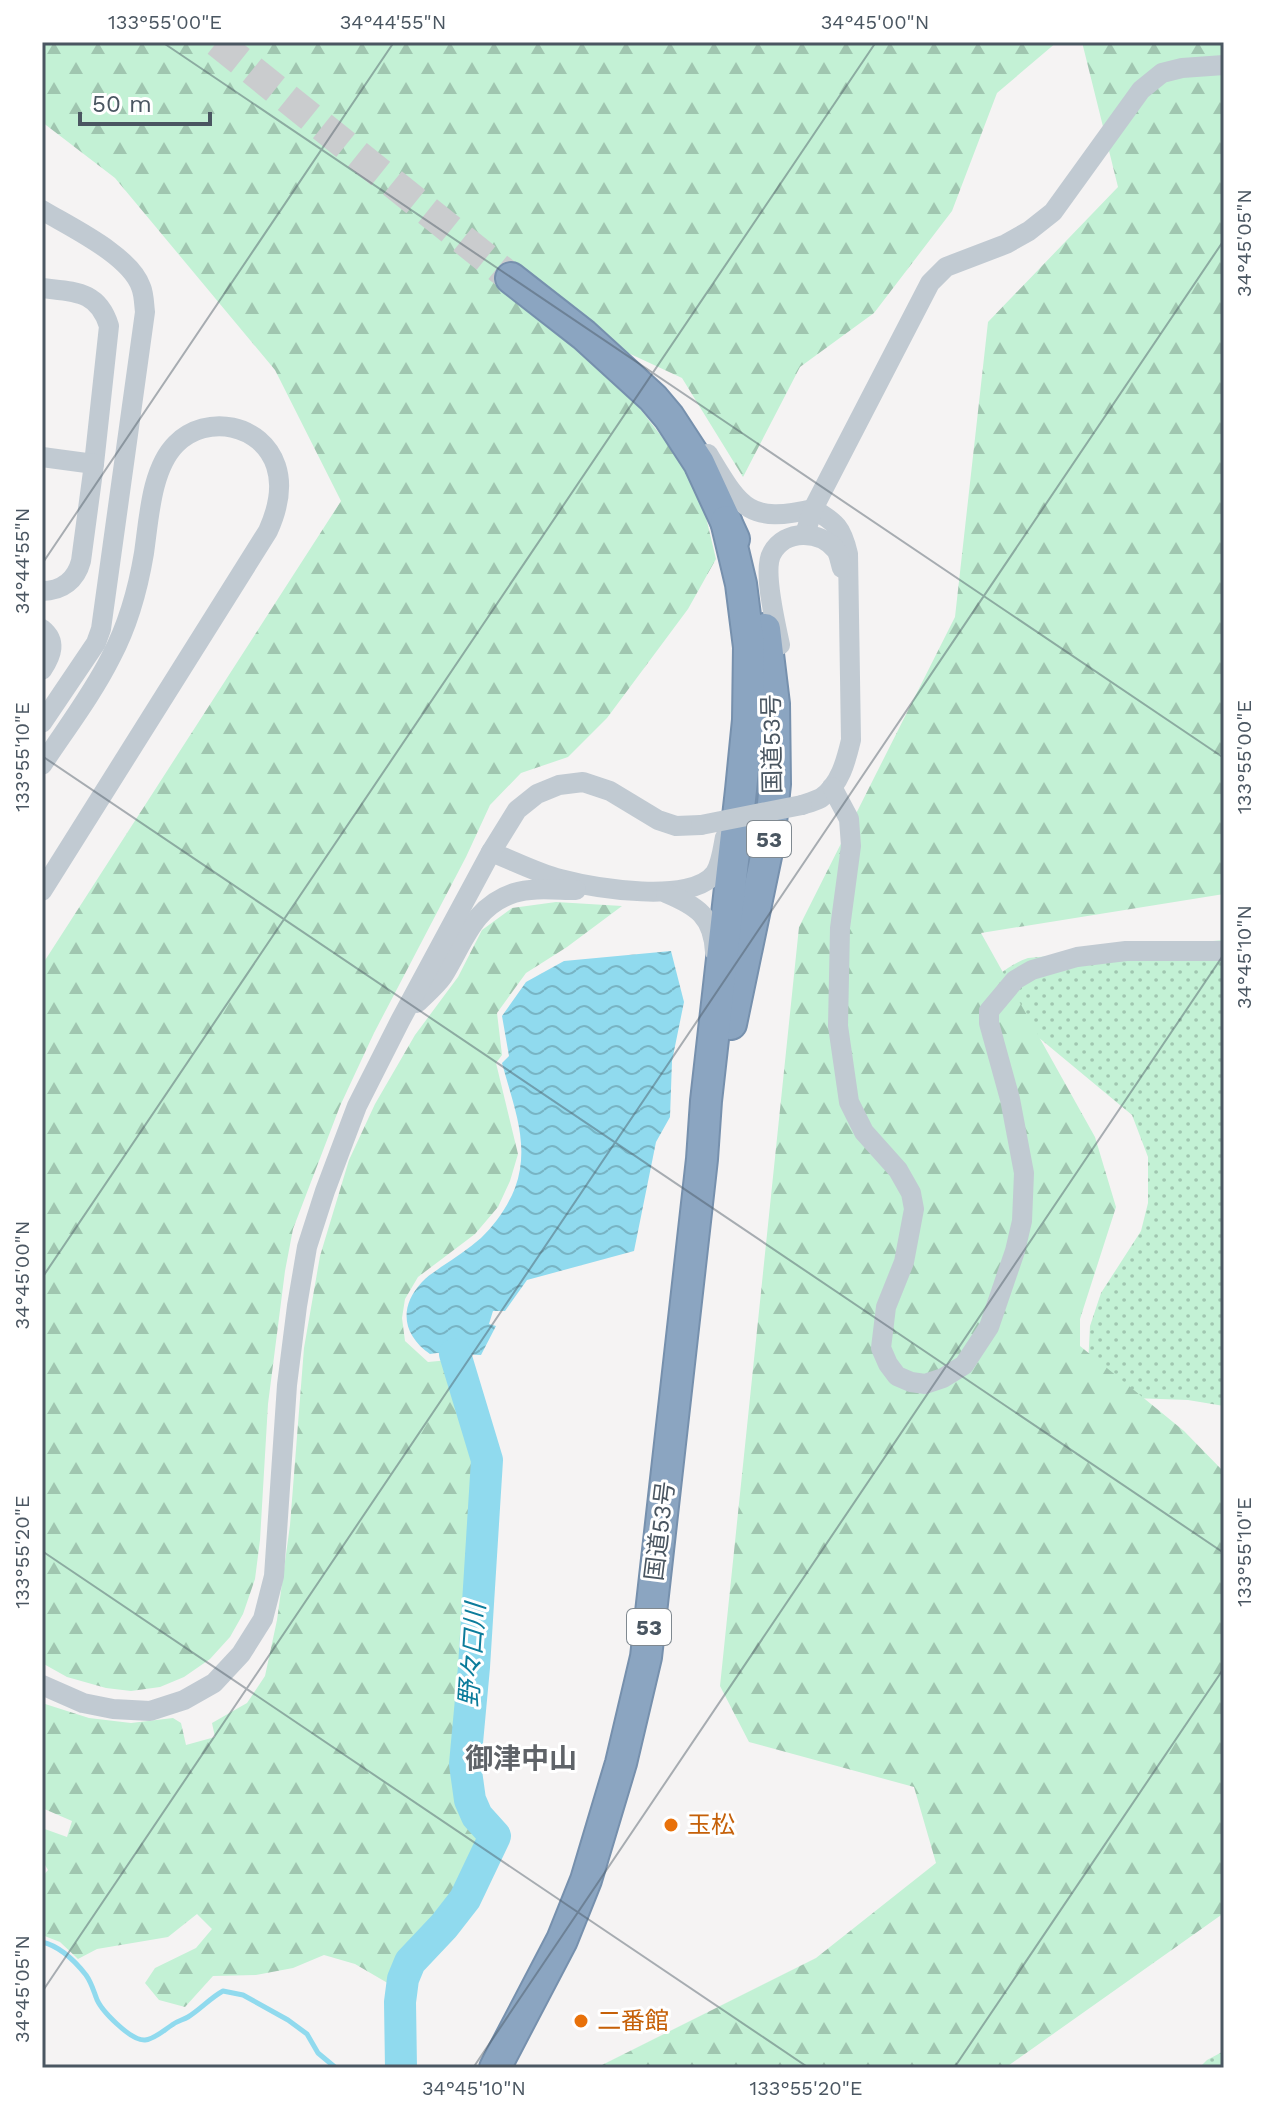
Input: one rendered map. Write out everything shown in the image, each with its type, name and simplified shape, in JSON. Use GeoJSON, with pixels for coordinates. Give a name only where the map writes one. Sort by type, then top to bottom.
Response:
{"type":"FeatureCollection","features":[{"type":"Feature","properties":{"kind":"highway","name":"国道53号"},"geometry":{"type":"LineString","coordinates":[[511,278],[584,335],[653,398],[669,417],[699,463],[726,521],[755,588],[763,619],[774,704],[775,784],[769,842],[702,1159]]}},
{"type":"Feature","properties":{"kind":"highway","name":"国道53号"},"geometry":{"type":"LineString","coordinates":[[495,2068],[562,1940],[586,1880],[621,1763],[646,1657],[748,720],[749,647],[741,584],[726,521]]}},
{"type":"Feature","properties":{"kind":"street"},"geometry":{"type":"LineString","coordinates":[[805,534],[813,509],[930,283],[946,267],[1006,244],[1053,212],[1141,90],[1162,73],[1224,65]]}},
{"type":"Feature","properties":{"kind":"street"},"geometry":{"type":"LineString","coordinates":[[42,210],[117,256],[131,270],[141,287],[145,312],[105,614],[96,643],[42,723]]}},
{"type":"Feature","properties":{"kind":"street"},"geometry":{"type":"LineString","coordinates":[[42,288],[90,297],[106,315],[109,326],[78,572],[65,585],[42,591]]}},
{"type":"Feature","properties":{"kind":"street"},"geometry":{"type":"LineString","coordinates":[[42,1685],[83,1703],[113,1709],[150,1711],[184,1700],[214,1683],[241,1654],[263,1619],[274,1576],[287,1385],[307,1247],[357,1106],[491,852],[517,810],[537,794],[559,785],[583,782],[610,791],[658,820],[676,826],[701,825],[802,805],[820,798],[832,787],[844,768],[851,740],[848,554],[843,535],[830,518],[813,509],[786,515],[760,513],[744,505],[687,423],[669,417]]}},
{"type":"Feature","properties":{"kind":"street"},"geometry":{"type":"LineString","coordinates":[[42,891],[275,516],[279,480],[275,464],[254,436],[223,425],[188,434],[174,445],[164,461],[151,503],[137,587],[120,639],[106,667],[43,762]]}},
{"type":"Feature","properties":{"kind":"street"},"geometry":{"type":"LineString","coordinates":[[42,457],[94,464]]}},
{"type":"Feature","properties":{"kind":"street"},"geometry":{"type":"LineString","coordinates":[[760,885],[780,832],[788,776],[788,714],[768,566],[772,552],[785,540],[805,534],[820,537],[837,551],[848,587]]}},
{"type":"Feature","properties":{"kind":"street"},"geometry":{"type":"LineString","coordinates":[[42,629],[52,640],[52,650],[42,670]]}},
{"type":"Feature","properties":{"kind":"street"},"geometry":{"type":"LineString","coordinates":[[491,852],[559,879],[612,888],[666,893],[697,886],[714,873],[723,847],[732,792],[749,647]]}},
{"type":"Feature","properties":{"kind":"street"},"geometry":{"type":"LineString","coordinates":[[832,787],[849,819],[851,846],[840,928],[838,1026],[849,1102],[864,1132],[898,1170],[911,1193],[914,1209],[904,1262],[886,1307],[881,1348],[897,1376],[911,1382],[925,1384],[943,1378],[964,1365],[989,1327],[1022,1221],[1024,1173],[1010,1099],[989,1023],[989,1011],[1015,980],[1032,970],[1077,957],[1126,951],[1224,951]]}},
{"type":"Feature","properties":{"kind":"street"},"geometry":{"type":"LineString","coordinates":[[400,1021],[441,979],[471,924],[489,906],[514,893],[612,888]]}},
{"type":"Feature","properties":{"kind":"street"},"geometry":{"type":"LineString","coordinates":[[666,893],[699,910],[711,927],[715,949],[706,1026],[706,1101]]}},
{"type":"Feature","properties":{"kind":"green space"},"geometry":{"type":"Polygon","coordinates":[[[42,42],[1057,42],[997,93],[952,211],[874,313],[800,367],[743,477],[682,378],[626,352],[612,373],[687,469],[705,513],[716,559],[688,609],[607,718],[568,757],[521,773],[490,805],[340,1106],[293,1229],[268,1404],[255,1579],[243,1614],[230,1637],[210,1659],[184,1677],[160,1687],[131,1691],[106,1688],[67,1677],[42,1663],[42,965],[341,501],[275,370],[115,178],[42,122],[42,42]]]}},
{"type":"Feature","properties":{"kind":"green space"},"geometry":{"type":"Polygon","coordinates":[[[1082,42],[1224,42],[1224,894],[981,933],[1095,1137],[1116,1207],[1080,1319],[1080,1346],[1184,1431],[1224,1472],[1224,1913],[1005,2068],[596,2068],[816,1958],[936,1863],[914,1787],[749,1742],[720,1686],[799,927],[955,617],[988,322],[1118,187],[1082,42]]]}},
{"type":"Feature","properties":{"kind":"green space"},"geometry":{"type":"Polygon","coordinates":[[[556,902],[622,906],[526,973],[497,1013],[502,1055],[496,1063],[518,1154],[510,1181],[498,1207],[475,1234],[418,1277],[405,1299],[402,1318],[405,1341],[428,1362],[449,1360],[479,1464],[457,1776],[466,1815],[486,1839],[458,1895],[439,1920],[406,1953],[391,1985],[355,1964],[324,1955],[293,1968],[256,1975],[213,1976],[185,2007],[159,2000],[145,1983],[155,1968],[196,1948],[212,1929],[197,1914],[168,1937],[97,1949],[78,1959],[60,1942],[42,1935],[42,1877],[48,1870],[42,1860],[42,1828],[67,1837],[72,1821],[42,1808],[42,1703],[89,1718],[131,1723],[173,1718],[181,1723],[186,1745],[215,1737],[212,1723],[247,1703],[265,1676],[277,1620],[290,1525],[304,1348],[320,1256],[349,1160],[375,1104],[415,1035],[458,977],[482,930],[512,908],[556,902]]]}},
{"type":"Feature","properties":{"kind":"green space"},"geometry":{"type":"Polygon","coordinates":[[[1224,940],[1224,1406],[1188,1400],[1132,1398],[1088,1366],[1090,1326],[1101,1293],[1141,1231],[1148,1203],[1148,1157],[1132,1115],[985,993],[1003,971],[1028,958],[1224,940]]]}},
{"type":"Feature","properties":{"kind":"green space"},"geometry":{"type":"Polygon","coordinates":[[[1224,2051],[1224,2068],[1199,2068],[1207,2060],[1224,2051]]]}},
{"type":"Feature","properties":{"kind":"water"},"geometry":{"type":"Polygon","coordinates":[[[671,951],[684,1002],[672,1061],[670,1117],[656,1142],[634,1251],[527,1280],[505,1311],[493,1311],[489,1324],[496,1326],[481,1355],[430,1354],[409,1330],[409,1302],[424,1280],[471,1246],[491,1227],[509,1202],[519,1172],[521,1141],[502,1063],[509,1056],[502,1016],[526,982],[564,961],[671,951]]]}},
{"type":"Feature","properties":{"kind":"waterway","name":"野々口川"},"geometry":{"type":"LineString","coordinates":[[401,2068],[400,2002],[403,1979],[410,1962],[465,1899],[495,1836],[477,1816],[470,1800],[465,1764],[487,1460],[455,1354]]}},
{"type":"Feature","properties":{"kind":"waterway"},"geometry":{"type":"LineString","coordinates":[[42,1942],[77,1964],[88,1978],[103,2009],[132,2036],[145,2040],[156,2036],[223,1991],[243,1995],[288,2020],[307,2034],[318,2053],[336,2068]]}},
{"type":"Feature","properties":{"kind":"tunnel"},"geometry":{"type":"LineString","coordinates":[[217,42],[511,278]]}},
{"type":"Feature","properties":{"kind":"place","name":"玉松"},"geometry":{"type":"Point","coordinates":[671,1825]}},
{"type":"Feature","properties":{"kind":"place","name":"二番館"},"geometry":{"type":"Point","coordinates":[581,2021]}},
{"type":"Feature","properties":{"kind":"district","name":"御津中山"},"geometry":{"type":"Point","coordinates":[521,1758]}}]}
